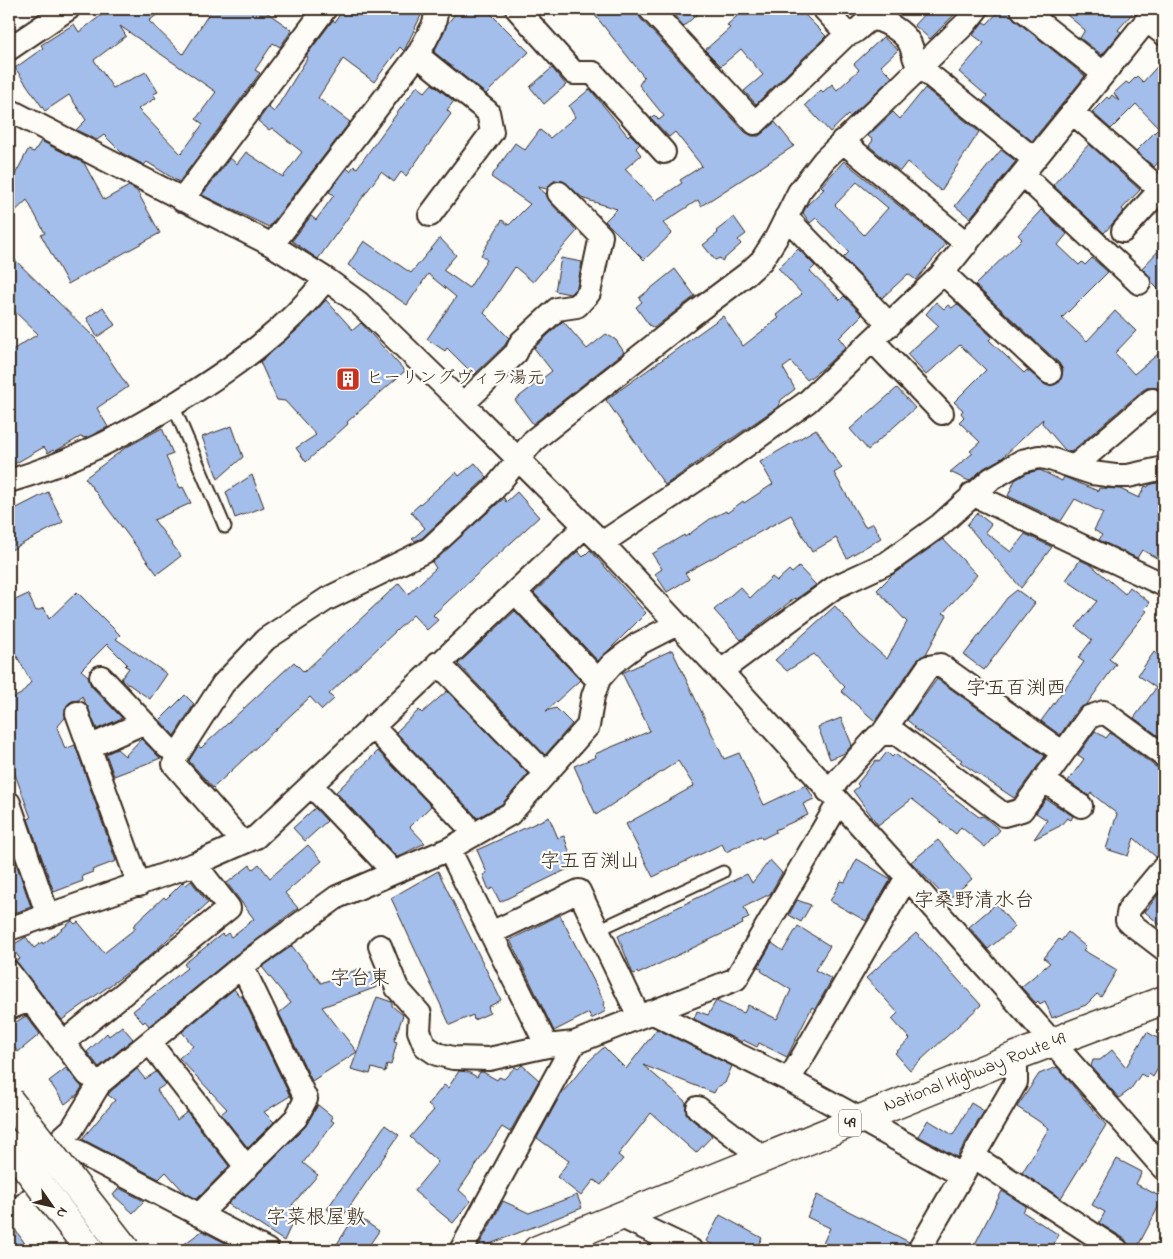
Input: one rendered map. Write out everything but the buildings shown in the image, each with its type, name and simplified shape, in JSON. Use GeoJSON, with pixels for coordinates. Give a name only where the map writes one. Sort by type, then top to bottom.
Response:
{"type":"FeatureCollection","features":[{"type":"Feature","properties":{"kind":"main road","name":"National Highway Route 49"},"geometry":{"type":"LineString","coordinates":[[537,1250],[1016,1056],[1164,1000]]}},
{"type":"Feature","properties":{"kind":"main road"},"geometry":{"type":"LineString","coordinates":[[9,1100],[126,1250]]}},
{"type":"Feature","properties":{"kind":"main road"},"geometry":{"type":"LineString","coordinates":[[9,1145],[90,1250]]}},
{"type":"Feature","properties":{"kind":"street"},"geometry":{"type":"LineString","coordinates":[[9,50],[68,9]]}},
{"type":"Feature","properties":{"kind":"street"},"geometry":{"type":"LineString","coordinates":[[182,200],[325,9]]}},
{"type":"Feature","properties":{"kind":"street"},"geometry":{"type":"LineString","coordinates":[[272,246],[417,55],[434,24],[438,9]]}},
{"type":"Feature","properties":{"kind":"street"},"geometry":{"type":"LineString","coordinates":[[517,9],[574,73],[593,73],[664,152]]}},
{"type":"Feature","properties":{"kind":"street"},"geometry":{"type":"LineString","coordinates":[[650,9],[755,122],[847,34],[853,34],[869,20],[878,20],[905,37],[920,67],[1028,167],[1139,283]]}},
{"type":"Feature","properties":{"kind":"street"},"geometry":{"type":"LineString","coordinates":[[824,9],[847,34]]}},
{"type":"Feature","properties":{"kind":"street"},"geometry":{"type":"LineString","coordinates":[[243,843],[174,764],[176,757],[223,684],[266,639],[319,604],[429,549],[494,490],[534,440],[747,274],[762,260],[808,180],[842,141],[965,24],[977,9]]}},
{"type":"Feature","properties":{"kind":"street"},"geometry":{"type":"LineString","coordinates":[[1022,9],[1103,73]]}},
{"type":"Feature","properties":{"kind":"street"},"geometry":{"type":"LineString","coordinates":[[602,543],[770,430],[807,402],[942,274],[1151,15],[1164,34]]}},
{"type":"Feature","properties":{"kind":"street"},"geometry":{"type":"LineString","coordinates":[[417,55],[488,112],[492,132],[430,215]]}},
{"type":"Feature","properties":{"kind":"street"},"geometry":{"type":"LineString","coordinates":[[9,110],[272,246],[326,279],[359,303],[602,543],[721,671],[907,877],[1164,1170]]}},
{"type":"Feature","properties":{"kind":"street"},"geometry":{"type":"LineString","coordinates":[[1072,112],[1162,192],[1123,231]]}},
{"type":"Feature","properties":{"kind":"street"},"geometry":{"type":"LineString","coordinates":[[842,141],[967,244]]}},
{"type":"Feature","properties":{"kind":"street"},"geometry":{"type":"LineString","coordinates":[[463,404],[516,352],[520,342],[557,308],[576,306],[589,293],[601,236],[559,193]]}},
{"type":"Feature","properties":{"kind":"street"},"geometry":{"type":"LineString","coordinates":[[786,217],[890,324]]}},
{"type":"Feature","properties":{"kind":"street"},"geometry":{"type":"LineString","coordinates":[[942,274],[1050,373]]}},
{"type":"Feature","properties":{"kind":"street"},"geometry":{"type":"LineString","coordinates":[[9,481],[52,468],[114,440],[227,372],[304,307],[326,279]]}},
{"type":"Feature","properties":{"kind":"street"},"geometry":{"type":"LineString","coordinates":[[873,341],[942,413]]}},
{"type":"Feature","properties":{"kind":"street"},"geometry":{"type":"LineString","coordinates":[[1075,466],[1152,400]]}},
{"type":"Feature","properties":{"kind":"street"},"geometry":{"type":"LineString","coordinates":[[721,671],[836,587],[887,564],[940,525],[972,494],[1001,472],[1029,459],[1048,458],[1092,472],[1128,476],[1164,468]]}},
{"type":"Feature","properties":{"kind":"street"},"geometry":{"type":"LineString","coordinates":[[972,494],[1164,585]]}},
{"type":"Feature","properties":{"kind":"street"},"geometry":{"type":"LineString","coordinates":[[9,929],[195,864],[256,837],[584,527]]}},
{"type":"Feature","properties":{"kind":"street"},"geometry":{"type":"LineString","coordinates":[[515,592],[593,675]]}},
{"type":"Feature","properties":{"kind":"street"},"geometry":{"type":"LineString","coordinates":[[9,1186],[72,1129],[100,1083],[242,966],[337,897],[449,848],[510,814],[588,726],[593,696],[600,679],[612,664],[638,644],[677,624]]}},
{"type":"Feature","properties":{"kind":"street"},"geometry":{"type":"LineString","coordinates":[[438,663],[537,765]]}},
{"type":"Feature","properties":{"kind":"street"},"geometry":{"type":"LineString","coordinates":[[380,946],[397,988],[420,1014],[419,1031],[425,1046],[437,1054],[453,1058],[490,1059],[547,1046],[574,1043],[736,979],[833,797],[877,737],[882,734],[928,667],[940,665],[1063,753]]}},
{"type":"Feature","properties":{"kind":"street"},"geometry":{"type":"LineString","coordinates":[[101,677],[167,747]]}},
{"type":"Feature","properties":{"kind":"street"},"geometry":{"type":"LineString","coordinates":[[882,734],[897,734],[1004,815],[1022,810],[1089,716],[1104,712],[1164,756]]}},
{"type":"Feature","properties":{"kind":"street"},"geometry":{"type":"LineString","coordinates":[[77,713],[138,885]]}},
{"type":"Feature","properties":{"kind":"street"},"geometry":{"type":"LineString","coordinates":[[89,747],[143,722]]}},
{"type":"Feature","properties":{"kind":"street"},"geometry":{"type":"LineString","coordinates":[[372,726],[465,823]]}},
{"type":"Feature","properties":{"kind":"street"},"geometry":{"type":"LineString","coordinates":[[1043,780],[1081,806]]}},
{"type":"Feature","properties":{"kind":"street"},"geometry":{"type":"LineString","coordinates":[[311,785],[387,865]]}},
{"type":"Feature","properties":{"kind":"street"},"geometry":{"type":"LineString","coordinates":[[9,803],[48,916]]}},
{"type":"Feature","properties":{"kind":"street"},"geometry":{"type":"LineString","coordinates":[[449,848],[547,1046]]}},
{"type":"Feature","properties":{"kind":"street"},"geometry":{"type":"LineString","coordinates":[[64,1042],[229,908],[195,864]]}},
{"type":"Feature","properties":{"kind":"street"},"geometry":{"type":"LineString","coordinates":[[1164,867],[1128,909],[1127,916],[1130,923],[1164,949]]}},
{"type":"Feature","properties":{"kind":"street"},"geometry":{"type":"LineString","coordinates":[[789,1080],[907,877]]}},
{"type":"Feature","properties":{"kind":"street"},"geometry":{"type":"LineString","coordinates":[[491,932],[579,892],[645,1014],[789,1080],[862,1118],[962,1175]]}},
{"type":"Feature","properties":{"kind":"street"},"geometry":{"type":"LineString","coordinates":[[199,1215],[296,1118],[306,1099],[242,966]]}},
{"type":"Feature","properties":{"kind":"street"},"geometry":{"type":"LineString","coordinates":[[9,972],[88,1074]]}},
{"type":"Feature","properties":{"kind":"street"},"geometry":{"type":"LineString","coordinates":[[9,1008],[30,1000]]}},
{"type":"Feature","properties":{"kind":"street"},"geometry":{"type":"LineString","coordinates":[[150,1042],[247,1168]]}},
{"type":"Feature","properties":{"kind":"street"},"geometry":{"type":"LineString","coordinates":[[461,1250],[574,1043]]}},
{"type":"Feature","properties":{"kind":"street"},"geometry":{"type":"LineString","coordinates":[[919,1250],[1016,1082],[1016,1056]]}},
{"type":"Feature","properties":{"kind":"street"},"geometry":{"type":"LineString","coordinates":[[698,1108],[763,1158]]}},
{"type":"Feature","properties":{"kind":"street"},"geometry":{"type":"LineString","coordinates":[[58,1141],[267,1250]]}},
{"type":"Feature","properties":{"kind":"street"},"geometry":{"type":"LineString","coordinates":[[973,1156],[1117,1250]]}},
{"type":"Feature","properties":{"kind":"street"},"geometry":{"type":"LineString","coordinates":[[620,1216],[691,1250]]}},
{"type":"Feature","properties":{"kind":"lane"},"geometry":{"type":"LineString","coordinates":[[173,405],[225,527]]}},
{"type":"Feature","properties":{"kind":"lane"},"geometry":{"type":"LineString","coordinates":[[598,930],[724,872]]}},
{"type":"Feature","properties":{"kind":"place","name":"ヒーリングヴィラ湯元"},"geometry":{"type":"Point","coordinates":[348,379]}},
{"type":"Feature","properties":{"kind":"district","name":"字五百渕西"},"geometry":{"type":"Point","coordinates":[1016,689]}},
{"type":"Feature","properties":{"kind":"district","name":"字五百渕山"},"geometry":{"type":"Point","coordinates":[590,862]}},
{"type":"Feature","properties":{"kind":"district","name":"字桑野清水台"},"geometry":{"type":"Point","coordinates":[974,901]}},
{"type":"Feature","properties":{"kind":"district","name":"字台東"},"geometry":{"type":"Point","coordinates":[360,979]}},
{"type":"Feature","properties":{"kind":"district","name":"字菜根屋敷"},"geometry":{"type":"Point","coordinates":[316,1218]}}]}
